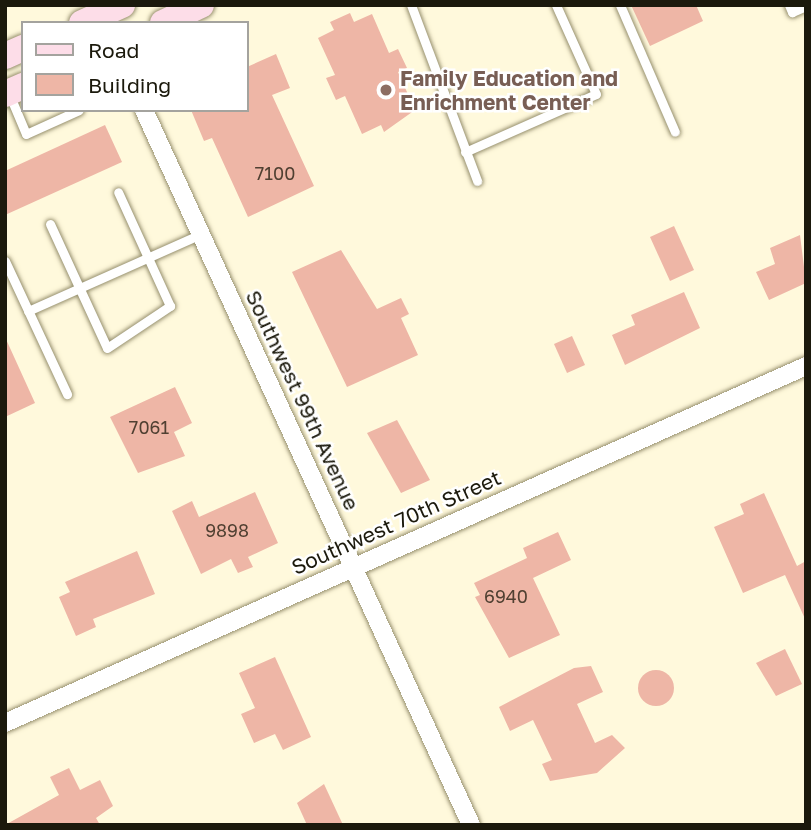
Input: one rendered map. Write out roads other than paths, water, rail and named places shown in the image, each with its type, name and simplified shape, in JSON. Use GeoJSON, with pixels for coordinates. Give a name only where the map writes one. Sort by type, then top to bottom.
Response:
{"type":"FeatureCollection","features":[{"type":"Feature","properties":{"kind":"main road"},"geometry":{"type":"LineString","coordinates":[[167,21],[201,5]]}},
{"type":"Feature","properties":{"kind":"main road"},"geometry":{"type":"LineString","coordinates":[[5,56],[21,49]]}},
{"type":"Feature","properties":{"kind":"street","name":"Southwest 99th Avenue"},"geometry":{"type":"LineString","coordinates":[[145,112],[355,565],[471,825]]}},
{"type":"Feature","properties":{"kind":"street","name":"Southwest 70th Street"},"geometry":{"type":"LineString","coordinates":[[5,723],[806,366]]}},
{"type":"Feature","properties":{"kind":"lane"},"geometry":{"type":"LineString","coordinates":[[411,5],[477,181]]}},
{"type":"Feature","properties":{"kind":"lane"},"geometry":{"type":"LineString","coordinates":[[466,152],[596,93],[556,5]]}},
{"type":"Feature","properties":{"kind":"lane"},"geometry":{"type":"LineString","coordinates":[[620,5],[675,132]]}},
{"type":"Feature","properties":{"kind":"lane"},"geometry":{"type":"LineString","coordinates":[[789,5],[792,12],[806,6]]}},
{"type":"Feature","properties":{"kind":"lane"},"geometry":{"type":"LineString","coordinates":[[12,91],[26,134],[75,112]]}},
{"type":"Feature","properties":{"kind":"lane"},"geometry":{"type":"LineString","coordinates":[[50,223],[107,348],[170,306],[118,192]]}},
{"type":"Feature","properties":{"kind":"lane"},"geometry":{"type":"LineString","coordinates":[[28,311],[201,234]]}},
{"type":"Feature","properties":{"kind":"lane"},"geometry":{"type":"LineString","coordinates":[[5,261],[67,394]]}},
{"type":"Feature","properties":{"kind":"place","name":"Family Education and Enrichment Center"},"geometry":{"type":"Point","coordinates":[386,90]}}]}
